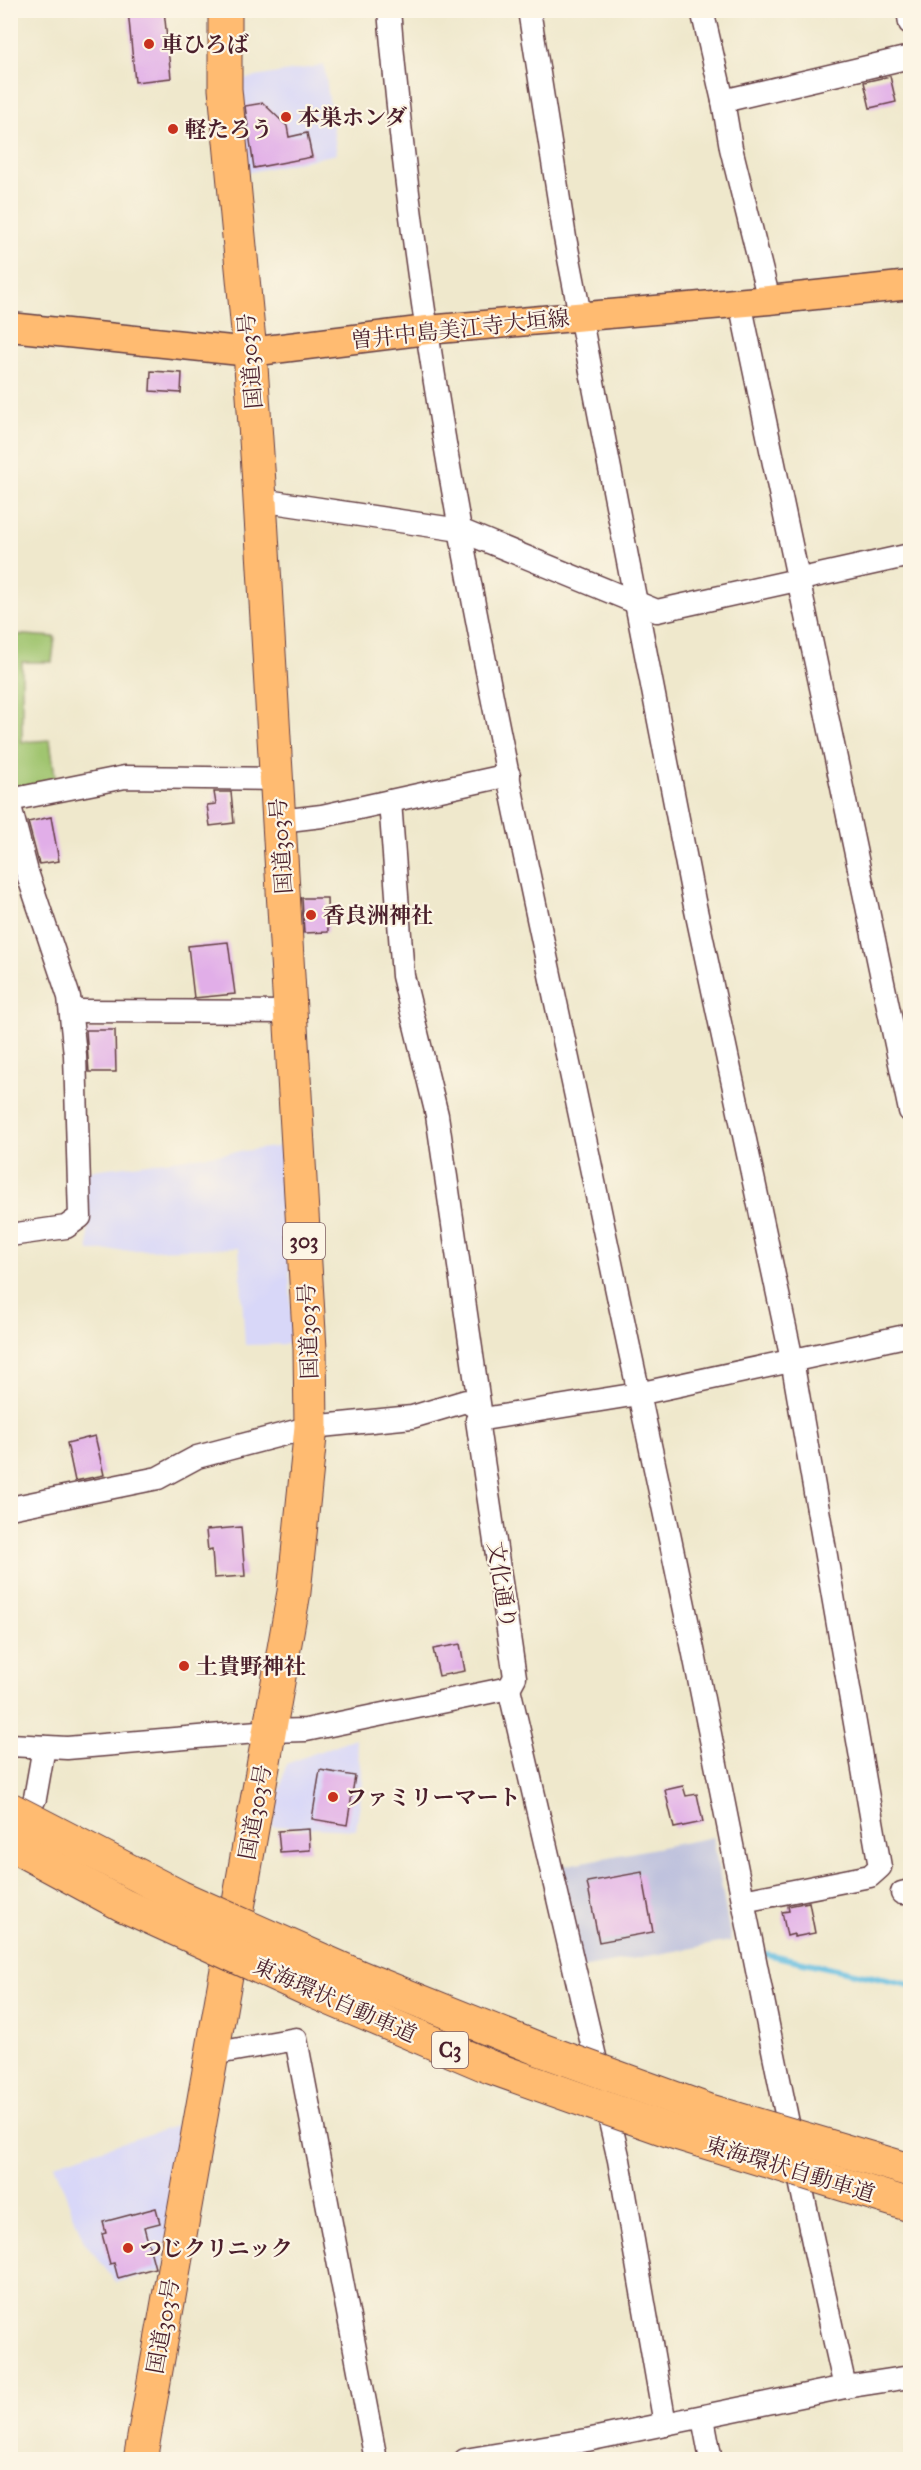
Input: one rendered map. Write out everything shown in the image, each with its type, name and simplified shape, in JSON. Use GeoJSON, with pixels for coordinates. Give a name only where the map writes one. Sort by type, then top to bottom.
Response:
{"type":"FeatureCollection","features":[{"type":"Feature","properties":{"kind":"highway","name":"国道303号"},"geometry":{"type":"LineString","coordinates":[[140,2460],[294,1592],[311,1427],[310,1349],[280,821],[250,352],[225,89],[225,10]]}},
{"type":"Feature","properties":{"kind":"highway","name":"東海環状自動車道"},"geometry":{"type":"LineString","coordinates":[[10,1809],[190,1902],[360,1977],[518,2041],[708,2110],[910,2170]]}},
{"type":"Feature","properties":{"kind":"highway","name":"東海環状自動車道"},"geometry":{"type":"LineString","coordinates":[[10,1844],[123,1905],[307,1989],[490,2067],[676,2133],[910,2205]]}},
{"type":"Feature","properties":{"kind":"main road","name":"曽井中島美江寺大垣線"},"geometry":{"type":"LineString","coordinates":[[10,327],[250,352],[427,330],[769,300],[910,285]]}},
{"type":"Feature","properties":{"kind":"street"},"geometry":{"type":"LineString","coordinates":[[388,10],[403,161],[427,330],[460,530],[509,775],[699,1677],[809,2231],[845,2387]]}},
{"type":"Feature","properties":{"kind":"street"},"geometry":{"type":"LineString","coordinates":[[529,10],[565,238],[694,901],[792,1360],[880,1867],[870,1876],[743,1901]]}},
{"type":"Feature","properties":{"kind":"street"},"geometry":{"type":"LineString","coordinates":[[702,10],[723,101],[731,148],[769,300]]}},
{"type":"Feature","properties":{"kind":"street"},"geometry":{"type":"LineString","coordinates":[[908,10],[910,23]]}},
{"type":"Feature","properties":{"kind":"street"},"geometry":{"type":"LineString","coordinates":[[723,101],[910,57]]}},
{"type":"Feature","properties":{"kind":"street"},"geometry":{"type":"LineString","coordinates":[[740,302],[910,1112]]}},
{"type":"Feature","properties":{"kind":"street"},"geometry":{"type":"LineString","coordinates":[[260,500],[460,530],[657,611],[910,555]]}},
{"type":"Feature","properties":{"kind":"street"},"geometry":{"type":"LineString","coordinates":[[280,821],[322,816],[509,775]]}},
{"type":"Feature","properties":{"kind":"street"},"geometry":{"type":"LineString","coordinates":[[10,800],[125,777],[276,779]]}},
{"type":"Feature","properties":{"kind":"street"},"geometry":{"type":"LineString","coordinates":[[10,1508],[158,1478],[197,1457],[311,1427],[412,1417],[466,1401],[480,1410],[437,1115],[404,976],[390,801]]}},
{"type":"Feature","properties":{"kind":"street"},"geometry":{"type":"LineString","coordinates":[[10,806],[27,872],[69,997],[75,1055],[80,1217],[66,1227],[10,1235]]}},
{"type":"Feature","properties":{"kind":"street"},"geometry":{"type":"LineString","coordinates":[[71,1011],[291,1012]]}},
{"type":"Feature","properties":{"kind":"street","name":"文化通り"},"geometry":{"type":"LineString","coordinates":[[509,1688],[515,1677],[477,1420],[638,1394],[910,1335]]}},
{"type":"Feature","properties":{"kind":"street"},"geometry":{"type":"LineString","coordinates":[[10,1745],[44,1747],[118,1745],[269,1731],[306,1730],[509,1688],[618,2160],[665,2424]]}},
{"type":"Feature","properties":{"kind":"street"},"geometry":{"type":"LineString","coordinates":[[10,1850],[36,1798],[44,1747]]}},
{"type":"Feature","properties":{"kind":"street"},"geometry":{"type":"LineString","coordinates":[[212,2054],[296,2039],[376,2460]]}},
{"type":"Feature","properties":{"kind":"street"},"geometry":{"type":"LineString","coordinates":[[465,2460],[587,2440],[845,2387],[910,2377]]}},
{"type":"Feature","properties":{"kind":"street"},"geometry":{"type":"LineString","coordinates":[[703,2418],[711,2460]]}},
{"type":"Feature","properties":{"kind":"shaded area","name":"本巣ホンダ"},"geometry":{"type":"Polygon","coordinates":[[[324,65],[337,154],[246,173],[238,80],[324,65]]]}},
{"type":"Feature","properties":{"kind":"shaded area"},"geometry":{"type":"Polygon","coordinates":[[[283,1146],[293,1344],[245,1345],[239,1248],[89,1251],[85,1171],[283,1146]]]}},
{"type":"Feature","properties":{"kind":"shaded area"},"geometry":{"type":"Polygon","coordinates":[[[355,1738],[363,1782],[356,1830],[272,1826],[286,1764],[355,1738]]]}},
{"type":"Feature","properties":{"kind":"shaded area"},"geometry":{"type":"Polygon","coordinates":[[[713,1837],[731,1941],[581,1968],[557,1867],[713,1837]]]}},
{"type":"Feature","properties":{"kind":"shaded area"},"geometry":{"type":"Polygon","coordinates":[[[182,2124],[162,2271],[116,2282],[83,2240],[54,2164],[182,2124]]]}},
{"type":"Feature","properties":{"kind":"green space"},"geometry":{"type":"Polygon","coordinates":[[[10,634],[55,637],[52,662],[22,662],[22,742],[50,740],[56,783],[11,788],[10,634]]]}},
{"type":"Feature","properties":{"kind":"building","name":"車ひろば"},"geometry":{"type":"Polygon","coordinates":[[[128,10],[164,10],[171,78],[135,82],[128,10]]]}},
{"type":"Feature","properties":{"kind":"building"},"geometry":{"type":"Polygon","coordinates":[[[890,76],[896,102],[870,108],[864,82],[890,76]]]}},
{"type":"Feature","properties":{"kind":"building"},"geometry":{"type":"Polygon","coordinates":[[[263,103],[287,126],[289,137],[307,133],[312,157],[254,168],[245,106],[263,103]]]}},
{"type":"Feature","properties":{"kind":"building"},"geometry":{"type":"Polygon","coordinates":[[[151,371],[182,373],[181,393],[150,391],[151,371]]]}},
{"type":"Feature","properties":{"kind":"building"},"geometry":{"type":"Polygon","coordinates":[[[214,792],[231,792],[234,823],[210,826],[207,805],[216,804],[214,792]]]}},
{"type":"Feature","properties":{"kind":"building"},"geometry":{"type":"Polygon","coordinates":[[[51,817],[59,861],[39,864],[28,822],[51,817]]]}},
{"type":"Feature","properties":{"kind":"building","name":"香良洲神社"},"geometry":{"type":"Polygon","coordinates":[[[302,898],[327,898],[328,932],[304,933],[302,898]]]}},
{"type":"Feature","properties":{"kind":"building"},"geometry":{"type":"Polygon","coordinates":[[[228,942],[235,994],[194,998],[188,946],[228,942]]]}},
{"type":"Feature","properties":{"kind":"building"},"geometry":{"type":"Polygon","coordinates":[[[86,1030],[115,1030],[116,1072],[89,1072],[86,1030]]]}},
{"type":"Feature","properties":{"kind":"building"},"geometry":{"type":"Polygon","coordinates":[[[95,1436],[104,1475],[75,1481],[67,1443],[95,1436]]]}},
{"type":"Feature","properties":{"kind":"building"},"geometry":{"type":"Polygon","coordinates":[[[241,1527],[245,1576],[214,1578],[212,1550],[208,1551],[206,1530],[241,1527]]]}},
{"type":"Feature","properties":{"kind":"building"},"geometry":{"type":"Polygon","coordinates":[[[460,1644],[465,1671],[439,1676],[433,1649],[460,1644]]]}},
{"type":"Feature","properties":{"kind":"building","name":"ファミリーマート"},"geometry":{"type":"Polygon","coordinates":[[[320,1770],[355,1776],[347,1825],[312,1819],[320,1770]]]}},
{"type":"Feature","properties":{"kind":"building"},"geometry":{"type":"Polygon","coordinates":[[[683,1786],[686,1796],[697,1794],[703,1822],[674,1828],[665,1790],[683,1786]]]}},
{"type":"Feature","properties":{"kind":"building"},"geometry":{"type":"Polygon","coordinates":[[[309,1829],[310,1850],[280,1852],[278,1831],[309,1829]]]}},
{"type":"Feature","properties":{"kind":"building"},"geometry":{"type":"Polygon","coordinates":[[[642,1872],[653,1932],[599,1942],[587,1882],[642,1872]]]}},
{"type":"Feature","properties":{"kind":"building"},"geometry":{"type":"Polygon","coordinates":[[[809,1902],[815,1933],[787,1936],[782,1912],[789,1911],[788,1906],[809,1902]]]}},
{"type":"Feature","properties":{"kind":"building","name":"つじクリニック"},"geometry":{"type":"Polygon","coordinates":[[[156,2208],[160,2223],[144,2227],[155,2268],[118,2278],[114,2263],[110,2264],[102,2234],[106,2233],[103,2222],[156,2208]]]}},
{"type":"Feature","properties":{"kind":"waterway"},"geometry":{"type":"LineString","coordinates":[[766,1954],[910,1985]]}},
{"type":"Feature","properties":{"kind":"place","name":"車ひろば"},"geometry":{"type":"Point","coordinates":[149,44]}},
{"type":"Feature","properties":{"kind":"place","name":"本巣ホンダ"},"geometry":{"type":"Point","coordinates":[286,117]}},
{"type":"Feature","properties":{"kind":"place","name":"軽たろう"},"geometry":{"type":"Point","coordinates":[173,129]}},
{"type":"Feature","properties":{"kind":"place","name":"香良洲神社"},"geometry":{"type":"Point","coordinates":[311,915]}},
{"type":"Feature","properties":{"kind":"place","name":"土貴野神社"},"geometry":{"type":"Point","coordinates":[184,1666]}},
{"type":"Feature","properties":{"kind":"place","name":"ファミリーマート"},"geometry":{"type":"Point","coordinates":[333,1797]}},
{"type":"Feature","properties":{"kind":"place","name":"つじクリニック"},"geometry":{"type":"Point","coordinates":[128,2248]}}]}
